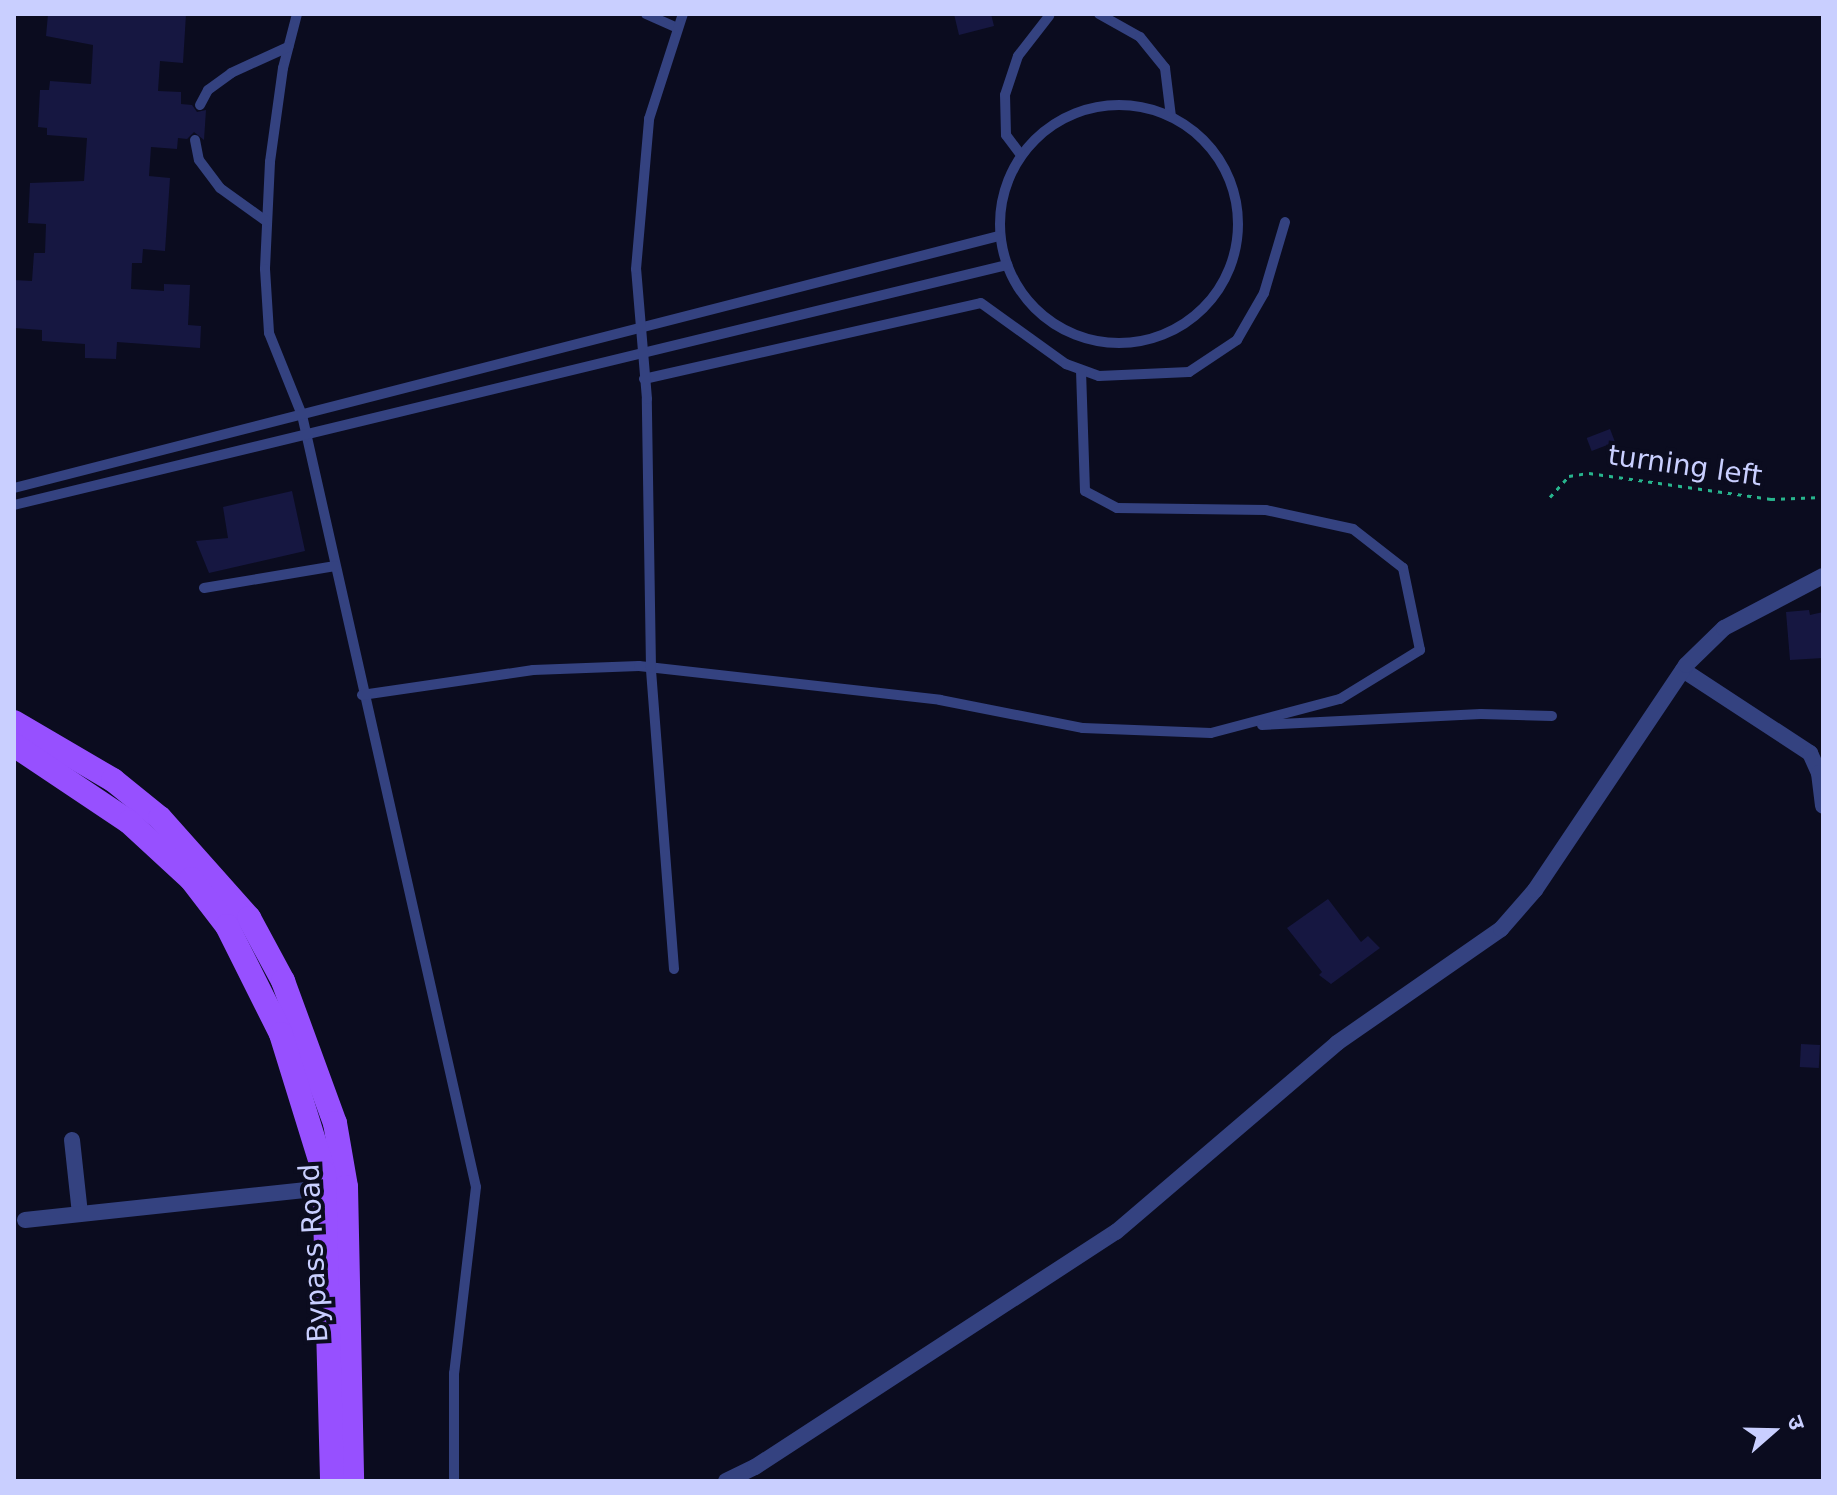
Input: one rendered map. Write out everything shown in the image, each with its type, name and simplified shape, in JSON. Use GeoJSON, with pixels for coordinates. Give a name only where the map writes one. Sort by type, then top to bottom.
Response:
{"type":"FeatureCollection","features":[{"type":"Feature","properties":{"kind":"main road","name":"Bypass Road"},"geometry":{"type":"LineString","coordinates":[[14,722],[113,780],[160,818],[249,918],[283,981],[335,1123],[346,1187],[352,1481]]}},
{"type":"Feature","properties":{"kind":"main road","name":"Bypass Road"},"geometry":{"type":"LineString","coordinates":[[14,745],[129,822],[191,879],[227,926],[281,1034],[309,1115],[325,1188],[332,1481]]}},
{"type":"Feature","properties":{"kind":"street"},"geometry":{"type":"LineString","coordinates":[[726,1481],[755,1467],[1116,1232],[1337,1043],[1501,929],[1535,890],[1683,670],[1724,628],[1823,576]]}},
{"type":"Feature","properties":{"kind":"street"},"geometry":{"type":"LineString","coordinates":[[1683,670],[1810,753],[1819,773],[1823,806]]}},
{"type":"Feature","properties":{"kind":"street"},"geometry":{"type":"LineString","coordinates":[[72,1140],[80,1214]]}},
{"type":"Feature","properties":{"kind":"street"},"geometry":{"type":"LineString","coordinates":[[25,1220],[325,1188]]}},
{"type":"Feature","properties":{"kind":"lane"},"geometry":{"type":"LineString","coordinates":[[297,14],[288,47],[266,221],[269,333],[302,415],[362,695],[476,1187],[454,1373],[454,1481]]}},
{"type":"Feature","properties":{"kind":"lane"},"geometry":{"type":"LineString","coordinates":[[646,14],[675,27]]}},
{"type":"Feature","properties":{"kind":"lane"},"geometry":{"type":"LineString","coordinates":[[674,969],[651,668],[644,379],[636,269],[649,119],[675,27],[683,14]]}},
{"type":"Feature","properties":{"kind":"lane"},"geometry":{"type":"LineString","coordinates":[[1099,14],[1140,37],[1165,68],[1171,117]]}},
{"type":"Feature","properties":{"kind":"lane"},"geometry":{"type":"LineString","coordinates":[[1021,155],[1006,135],[1005,95],[1018,56],[1049,16]]}},
{"type":"Feature","properties":{"kind":"lane"},"geometry":{"type":"LineString","coordinates":[[200,105],[208,90],[231,73],[288,47]]}},
{"type":"Feature","properties":{"kind":"lane"},"geometry":{"type":"LineString","coordinates":[[1109,103],[1147,106],[1171,117],[1211,147],[1230,180],[1239,217],[1229,267],[1219,290],[1193,318],[1160,337],[1122,344],[1084,339],[1053,324],[1026,300],[1007,265],[999,236],[1001,198],[1021,155],[1039,133],[1072,112],[1109,103]]}},
{"type":"Feature","properties":{"kind":"lane"},"geometry":{"type":"LineString","coordinates":[[195,140],[199,160],[220,188],[266,221]]}},
{"type":"Feature","properties":{"kind":"lane"},"geometry":{"type":"LineString","coordinates":[[644,379],[981,303],[1081,370],[1099,376],[1150,377],[1189,372],[1215,358],[1237,340],[1264,293],[1285,222]]}},
{"type":"Feature","properties":{"kind":"lane"},"geometry":{"type":"LineString","coordinates":[[14,488],[999,236]]}},
{"type":"Feature","properties":{"kind":"lane"},"geometry":{"type":"LineString","coordinates":[[14,505],[207,461],[1007,265]]}},
{"type":"Feature","properties":{"kind":"lane"},"geometry":{"type":"LineString","coordinates":[[362,695],[546,669],[651,668],[940,700],[1083,728],[1211,733],[1340,699],[1420,650],[1403,568],[1353,529],[1213,505],[1117,508],[1096,500],[1085,491],[1081,370]]}},
{"type":"Feature","properties":{"kind":"lane"},"geometry":{"type":"LineString","coordinates":[[204,440],[207,461]]}},
{"type":"Feature","properties":{"kind":"lane"},"geometry":{"type":"LineString","coordinates":[[204,588],[335,566]]}},
{"type":"Feature","properties":{"kind":"lane"},"geometry":{"type":"LineString","coordinates":[[1251,724],[1287,728],[1492,713],[1552,716]]}},
{"type":"Feature","properties":{"kind":"path","name":"turning left"},"geometry":{"type":"LineString","coordinates":[[1550,497],[1569,476],[1589,473],[1771,499],[1823,497]]}},
{"type":"Feature","properties":{"kind":"building"},"geometry":{"type":"Polygon","coordinates":[[[48,14],[186,14],[183,63],[160,61],[158,91],[181,92],[181,104],[192,105],[197,112],[206,110],[204,140],[194,132],[187,139],[178,138],[177,149],[151,147],[149,176],[170,178],[165,251],[143,249],[142,263],[132,263],[131,289],[164,291],[164,284],[190,285],[188,325],[201,326],[200,348],[117,342],[116,359],[85,358],[85,344],[42,341],[42,330],[14,328],[14,280],[32,281],[34,253],[45,253],[46,224],[28,223],[30,183],[84,181],[87,138],[47,135],[47,128],[38,127],[40,90],[49,90],[50,81],[91,84],[93,45],[46,36],[48,14]]]}},
{"type":"Feature","properties":{"kind":"building"},"geometry":{"type":"Polygon","coordinates":[[[954,14],[991,14],[994,26],[959,35],[954,14]]]}},
{"type":"Feature","properties":{"kind":"building"},"geometry":{"type":"Polygon","coordinates":[[[1610,429],[1615,442],[1592,451],[1587,438],[1610,429]]]}},
{"type":"Feature","properties":{"kind":"building"},"geometry":{"type":"Polygon","coordinates":[[[292,491],[305,551],[209,573],[196,541],[228,538],[223,507],[292,491]]]}},
{"type":"Feature","properties":{"kind":"building"},"geometry":{"type":"Polygon","coordinates":[[[1809,610],[1810,615],[1823,612],[1823,658],[1790,660],[1786,612],[1809,610]]]}},
{"type":"Feature","properties":{"kind":"building"},"geometry":{"type":"Polygon","coordinates":[[[1328,899],[1361,942],[1368,936],[1380,948],[1331,984],[1319,975],[1322,972],[1287,928],[1328,899]]]}},
{"type":"Feature","properties":{"kind":"building"},"geometry":{"type":"Polygon","coordinates":[[[1801,1044],[1820,1045],[1819,1068],[1800,1067],[1801,1044]]]}}]}
